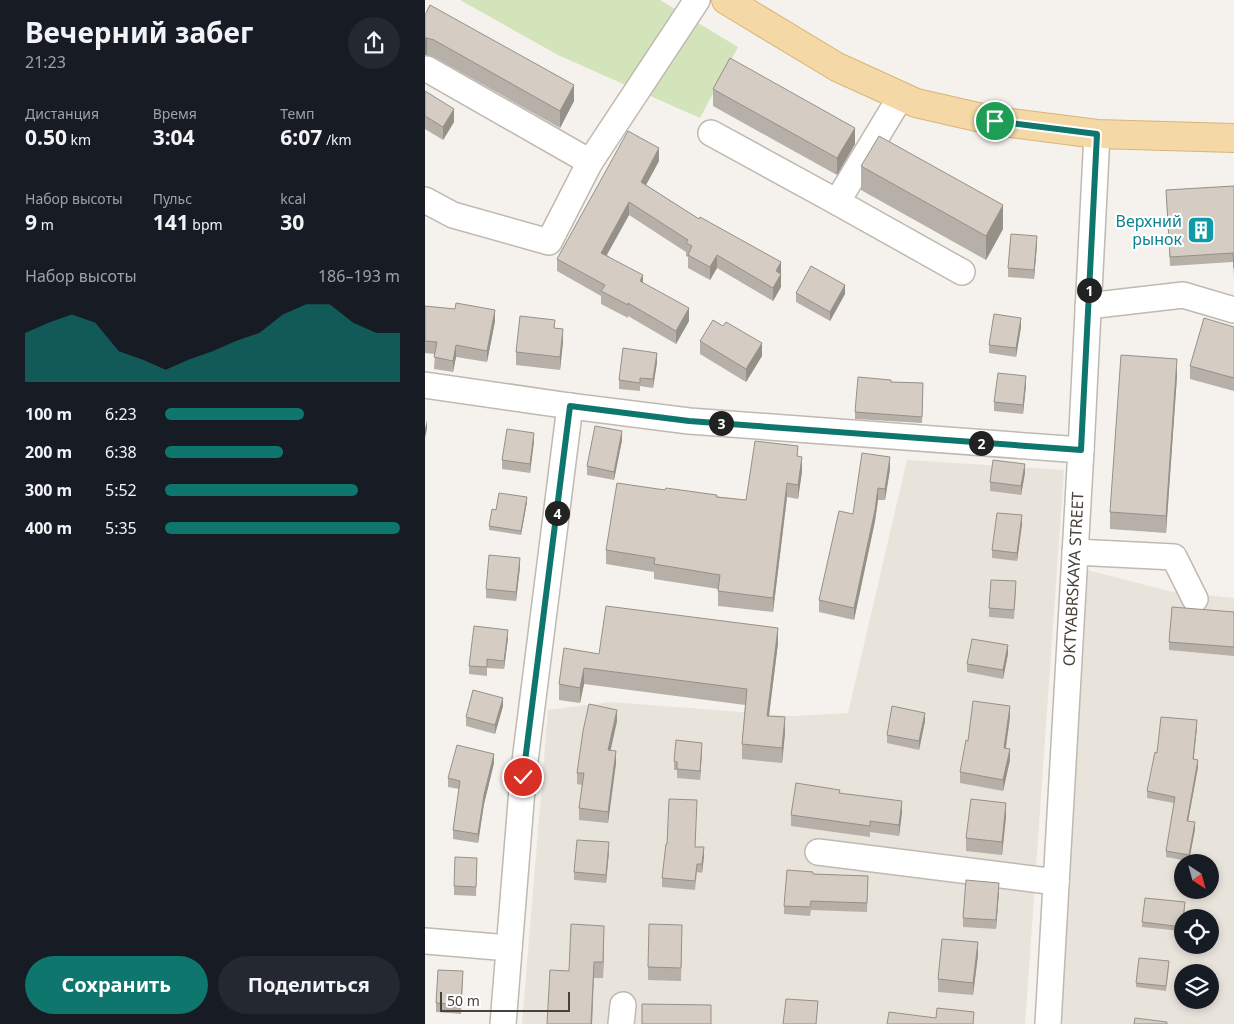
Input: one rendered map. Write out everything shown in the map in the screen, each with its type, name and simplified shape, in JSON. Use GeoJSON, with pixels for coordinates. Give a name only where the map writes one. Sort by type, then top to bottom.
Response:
{"type":"FeatureCollection","features":[{"type":"Feature","properties":{"kind":"main road"},"geometry":{"type":"LineString","coordinates":[[726,0],[837,67],[916,103],[995,121],[1097,134],[1234,138]]}},
{"type":"Feature","properties":{"kind":"street"},"geometry":{"type":"LineString","coordinates":[[425,200],[453,215],[549,242],[590,162],[697,0]]}},
{"type":"Feature","properties":{"kind":"street"},"geometry":{"type":"LineString","coordinates":[[427,68],[590,162]]}},
{"type":"Feature","properties":{"kind":"street"},"geometry":{"type":"LineString","coordinates":[[837,202],[901,96]]}},
{"type":"Feature","properties":{"kind":"street"},"geometry":{"type":"LineString","coordinates":[[711,133],[962,272]]}},
{"type":"Feature","properties":{"kind":"street","name":"OKTYABRSKAYA STREET"},"geometry":{"type":"LineString","coordinates":[[1048,1024],[1097,134]]}},
{"type":"Feature","properties":{"kind":"street"},"geometry":{"type":"LineString","coordinates":[[1088,306],[1183,295],[1234,310]]}},
{"type":"Feature","properties":{"kind":"street"},"geometry":{"type":"LineString","coordinates":[[425,386],[689,421],[1081,450]]}},
{"type":"Feature","properties":{"kind":"street"},"geometry":{"type":"LineString","coordinates":[[503,1024],[523,777],[570,406]]}},
{"type":"Feature","properties":{"kind":"street"},"geometry":{"type":"LineString","coordinates":[[1075,552],[1174,557],[1195,599]]}},
{"type":"Feature","properties":{"kind":"street"},"geometry":{"type":"LineString","coordinates":[[819,852],[1056,882]]}},
{"type":"Feature","properties":{"kind":"street"},"geometry":{"type":"LineString","coordinates":[[425,941],[509,948]]}},
{"type":"Feature","properties":{"kind":"shaded area"},"geometry":{"type":"Polygon","coordinates":[[[907,460],[1064,470],[1025,1024],[522,1024],[548,710],[610,702],[792,716],[848,713],[907,460]]]}},
{"type":"Feature","properties":{"kind":"shaded area"},"geometry":{"type":"Polygon","coordinates":[[[1087,570],[1169,591],[1234,598],[1234,1024],[1058,1024],[1087,570]]]}},
{"type":"Feature","properties":{"kind":"green space"},"geometry":{"type":"Polygon","coordinates":[[[460,0],[660,0],[738,47],[700,118],[558,55],[460,0]]]}},
{"type":"Feature","properties":{"kind":"building"},"geometry":{"type":"Polygon","coordinates":[[[430,5],[574,85],[560,111],[434,40],[425,38],[425,15],[430,5]]]}},
{"type":"Feature","properties":{"kind":"building"},"geometry":{"type":"Polygon","coordinates":[[[730,58],[855,128],[837,158],[713,89],[730,58]]]}},
{"type":"Feature","properties":{"kind":"building"},"geometry":{"type":"Polygon","coordinates":[[[425,91],[454,109],[443,127],[425,116],[425,91]]]}},
{"type":"Feature","properties":{"kind":"building"},"geometry":{"type":"Polygon","coordinates":[[[628,131],[659,148],[641,182],[699,219],[700,217],[781,262],[776,271],[781,274],[773,288],[717,255],[710,267],[688,255],[692,246],[686,243],[688,240],[629,202],[601,253],[643,275],[640,281],[689,308],[676,331],[628,303],[628,305],[601,291],[605,285],[557,259],[628,131]]]}},
{"type":"Feature","properties":{"kind":"building"},"geometry":{"type":"Polygon","coordinates":[[[879,136],[1003,205],[986,236],[861,166],[879,136]]]}},
{"type":"Feature","properties":{"kind":"building","name":"Верхний рынок"},"geometry":{"type":"Polygon","coordinates":[[[1234,186],[1234,268],[1233,253],[1170,257],[1166,190],[1234,186]]]}},
{"type":"Feature","properties":{"kind":"building"},"geometry":{"type":"Polygon","coordinates":[[[1011,234],[1037,236],[1034,270],[1008,268],[1011,234]]]}},
{"type":"Feature","properties":{"kind":"building"},"geometry":{"type":"Polygon","coordinates":[[[811,266],[845,285],[830,312],[796,293],[811,266]]]}},
{"type":"Feature","properties":{"kind":"building"},"geometry":{"type":"Polygon","coordinates":[[[456,303],[495,310],[487,351],[456,345],[453,361],[434,357],[437,342],[425,341],[425,306],[455,309],[456,303]]]}},
{"type":"Feature","properties":{"kind":"building"},"geometry":{"type":"Polygon","coordinates":[[[994,314],[1021,318],[1016,348],[989,345],[994,314]]]}},
{"type":"Feature","properties":{"kind":"building"},"geometry":{"type":"Polygon","coordinates":[[[520,316],[555,320],[554,328],[563,329],[560,357],[516,352],[520,316]]]}},
{"type":"Feature","properties":{"kind":"building"},"geometry":{"type":"Polygon","coordinates":[[[1204,318],[1234,327],[1234,378],[1190,366],[1204,318]]]}},
{"type":"Feature","properties":{"kind":"building"},"geometry":{"type":"Polygon","coordinates":[[[713,320],[723,326],[726,322],[762,343],[746,369],[700,341],[713,320]]]}},
{"type":"Feature","properties":{"kind":"building"},"geometry":{"type":"Polygon","coordinates":[[[623,348],[657,353],[653,379],[640,378],[640,383],[619,380],[623,348]]]}},
{"type":"Feature","properties":{"kind":"building"},"geometry":{"type":"Polygon","coordinates":[[[1121,355],[1177,359],[1166,516],[1110,512],[1121,355]]]}},
{"type":"Feature","properties":{"kind":"building"},"geometry":{"type":"Polygon","coordinates":[[[998,373],[1026,376],[1023,405],[994,402],[998,373]]]}},
{"type":"Feature","properties":{"kind":"building"},"geometry":{"type":"Polygon","coordinates":[[[858,377],[891,380],[891,382],[923,383],[922,417],[855,412],[858,377]]]}},
{"type":"Feature","properties":{"kind":"building"},"geometry":{"type":"Polygon","coordinates":[[[595,426],[622,431],[614,472],[587,466],[595,426]]]}},
{"type":"Feature","properties":{"kind":"building"},"geometry":{"type":"Polygon","coordinates":[[[507,429],[534,433],[530,464],[502,460],[507,429]]]}},
{"type":"Feature","properties":{"kind":"building"},"geometry":{"type":"Polygon","coordinates":[[[755,441],[798,446],[797,456],[802,457],[798,485],[787,483],[773,598],[718,591],[720,575],[654,564],[655,558],[606,550],[617,483],[746,500],[755,441]]]}},
{"type":"Feature","properties":{"kind":"building"},"geometry":{"type":"Polygon","coordinates":[[[862,453],[890,457],[885,489],[878,488],[854,608],[819,600],[839,511],[853,514],[862,453]]]}},
{"type":"Feature","properties":{"kind":"building"},"geometry":{"type":"Polygon","coordinates":[[[993,460],[1025,464],[1021,486],[990,482],[993,460]]]}},
{"type":"Feature","properties":{"kind":"building"},"geometry":{"type":"Polygon","coordinates":[[[499,493],[527,497],[521,531],[489,526],[492,509],[496,510],[499,493]]]}},
{"type":"Feature","properties":{"kind":"building"},"geometry":{"type":"Polygon","coordinates":[[[997,513],[1022,515],[1017,553],[992,550],[997,513]]]}},
{"type":"Feature","properties":{"kind":"building"},"geometry":{"type":"Polygon","coordinates":[[[489,555],[520,558],[516,592],[486,589],[489,555]]]}},
{"type":"Feature","properties":{"kind":"building"},"geometry":{"type":"Polygon","coordinates":[[[991,580],[1016,581],[1014,610],[989,608],[991,580]]]}},
{"type":"Feature","properties":{"kind":"building"},"geometry":{"type":"Polygon","coordinates":[[[606,606],[778,628],[767,716],[785,717],[782,748],[742,744],[747,689],[584,668],[580,688],[559,684],[564,648],[599,654],[606,606]]]}},
{"type":"Feature","properties":{"kind":"building"},"geometry":{"type":"Polygon","coordinates":[[[1172,607],[1234,612],[1234,647],[1169,642],[1172,607]]]}},
{"type":"Feature","properties":{"kind":"building"},"geometry":{"type":"Polygon","coordinates":[[[474,626],[508,630],[504,661],[487,659],[487,667],[469,666],[474,626]]]}},
{"type":"Feature","properties":{"kind":"building"},"geometry":{"type":"Polygon","coordinates":[[[972,639],[1008,645],[1003,670],[967,664],[972,639]]]}},
{"type":"Feature","properties":{"kind":"building"},"geometry":{"type":"Polygon","coordinates":[[[473,690],[503,698],[495,725],[466,717],[473,690]]]}},
{"type":"Feature","properties":{"kind":"building"},"geometry":{"type":"Polygon","coordinates":[[[973,701],[1010,706],[1004,748],[1010,749],[1003,780],[960,772],[966,740],[968,741],[973,701]]]}},
{"type":"Feature","properties":{"kind":"building"},"geometry":{"type":"Polygon","coordinates":[[[589,704],[617,710],[608,750],[616,751],[608,812],[579,808],[584,773],[577,773],[589,704]]]}},
{"type":"Feature","properties":{"kind":"building"},"geometry":{"type":"Polygon","coordinates":[[[892,706],[925,713],[919,741],[887,735],[892,706]]]}},
{"type":"Feature","properties":{"kind":"building"},"geometry":{"type":"Polygon","coordinates":[[[1161,717],[1197,720],[1193,759],[1198,760],[1187,821],[1195,822],[1189,854],[1166,851],[1175,797],[1147,791],[1155,752],[1157,753],[1161,717]]]}},
{"type":"Feature","properties":{"kind":"building"},"geometry":{"type":"Polygon","coordinates":[[[676,740],[702,743],[700,771],[677,769],[677,762],[674,761],[676,740]]]}},
{"type":"Feature","properties":{"kind":"building"},"geometry":{"type":"Polygon","coordinates":[[[457,745],[494,754],[484,795],[478,834],[453,830],[460,781],[448,778],[457,745]]]}},
{"type":"Feature","properties":{"kind":"building"},"geometry":{"type":"Polygon","coordinates":[[[796,783],[840,790],[839,793],[902,801],[899,825],[870,821],[870,826],[791,815],[796,783]]]}},
{"type":"Feature","properties":{"kind":"building"},"geometry":{"type":"Polygon","coordinates":[[[669,799],[697,800],[695,847],[704,847],[702,864],[697,864],[695,881],[662,878],[667,844],[669,799]]]}},
{"type":"Feature","properties":{"kind":"building"},"geometry":{"type":"Polygon","coordinates":[[[971,799],[1006,803],[1002,842],[966,838],[971,799]]]}},
{"type":"Feature","properties":{"kind":"building"},"geometry":{"type":"Polygon","coordinates":[[[577,840],[609,842],[606,875],[574,872],[577,840]]]}},
{"type":"Feature","properties":{"kind":"building"},"geometry":{"type":"Polygon","coordinates":[[[455,857],[477,858],[476,887],[454,886],[455,857]]]}},
{"type":"Feature","properties":{"kind":"building"},"geometry":{"type":"Polygon","coordinates":[[[787,870],[813,872],[813,874],[868,876],[867,903],[811,901],[810,907],[784,906],[787,870]]]}},
{"type":"Feature","properties":{"kind":"building"},"geometry":{"type":"Polygon","coordinates":[[[966,880],[999,883],[996,920],[963,918],[966,880]]]}},
{"type":"Feature","properties":{"kind":"building"},"geometry":{"type":"Polygon","coordinates":[[[1145,898],[1185,902],[1184,909],[1174,909],[1174,926],[1142,922],[1145,898]]]}},
{"type":"Feature","properties":{"kind":"building"},"geometry":{"type":"Polygon","coordinates":[[[571,924],[604,926],[603,962],[594,962],[591,1024],[547,1024],[550,970],[569,971],[571,924]]]}},
{"type":"Feature","properties":{"kind":"building"},"geometry":{"type":"Polygon","coordinates":[[[649,924],[682,925],[681,968],[648,967],[649,924]]]}},
{"type":"Feature","properties":{"kind":"building"},"geometry":{"type":"Polygon","coordinates":[[[942,939],[978,942],[973,983],[938,979],[942,939]]]}},
{"type":"Feature","properties":{"kind":"building"},"geometry":{"type":"Polygon","coordinates":[[[1139,958],[1169,961],[1166,986],[1136,983],[1139,958]]]}},
{"type":"Feature","properties":{"kind":"building"},"geometry":{"type":"Polygon","coordinates":[[[438,970],[463,971],[461,1005],[436,1003],[438,970]]]}},
{"type":"Feature","properties":{"kind":"building"},"geometry":{"type":"Polygon","coordinates":[[[786,999],[818,1001],[816,1024],[783,1024],[786,999]]]}},
{"type":"Feature","properties":{"kind":"building"},"geometry":{"type":"Polygon","coordinates":[[[642,1004],[711,1005],[711,1024],[642,1024],[642,1004]]]}},
{"type":"Feature","properties":{"kind":"building"},"geometry":{"type":"Polygon","coordinates":[[[937,1008],[974,1012],[973,1024],[887,1024],[889,1012],[936,1018],[937,1008]]]}},
{"type":"Feature","properties":{"kind":"building"},"geometry":{"type":"Polygon","coordinates":[[[1135,1018],[1167,1022],[1167,1024],[1134,1024],[1135,1018]]]}},
{"type":"Feature","properties":{"kind":"place","name":"Верхний рынок"},"geometry":{"type":"Point","coordinates":[1201,230]}},
{"type":"Feature","properties":{"kind":"route"},"geometry":{"type":"LineString","coordinates":[[523,777],[570,406],[689,421],[1081,450],[1097,134],[995,121]]}}]}
